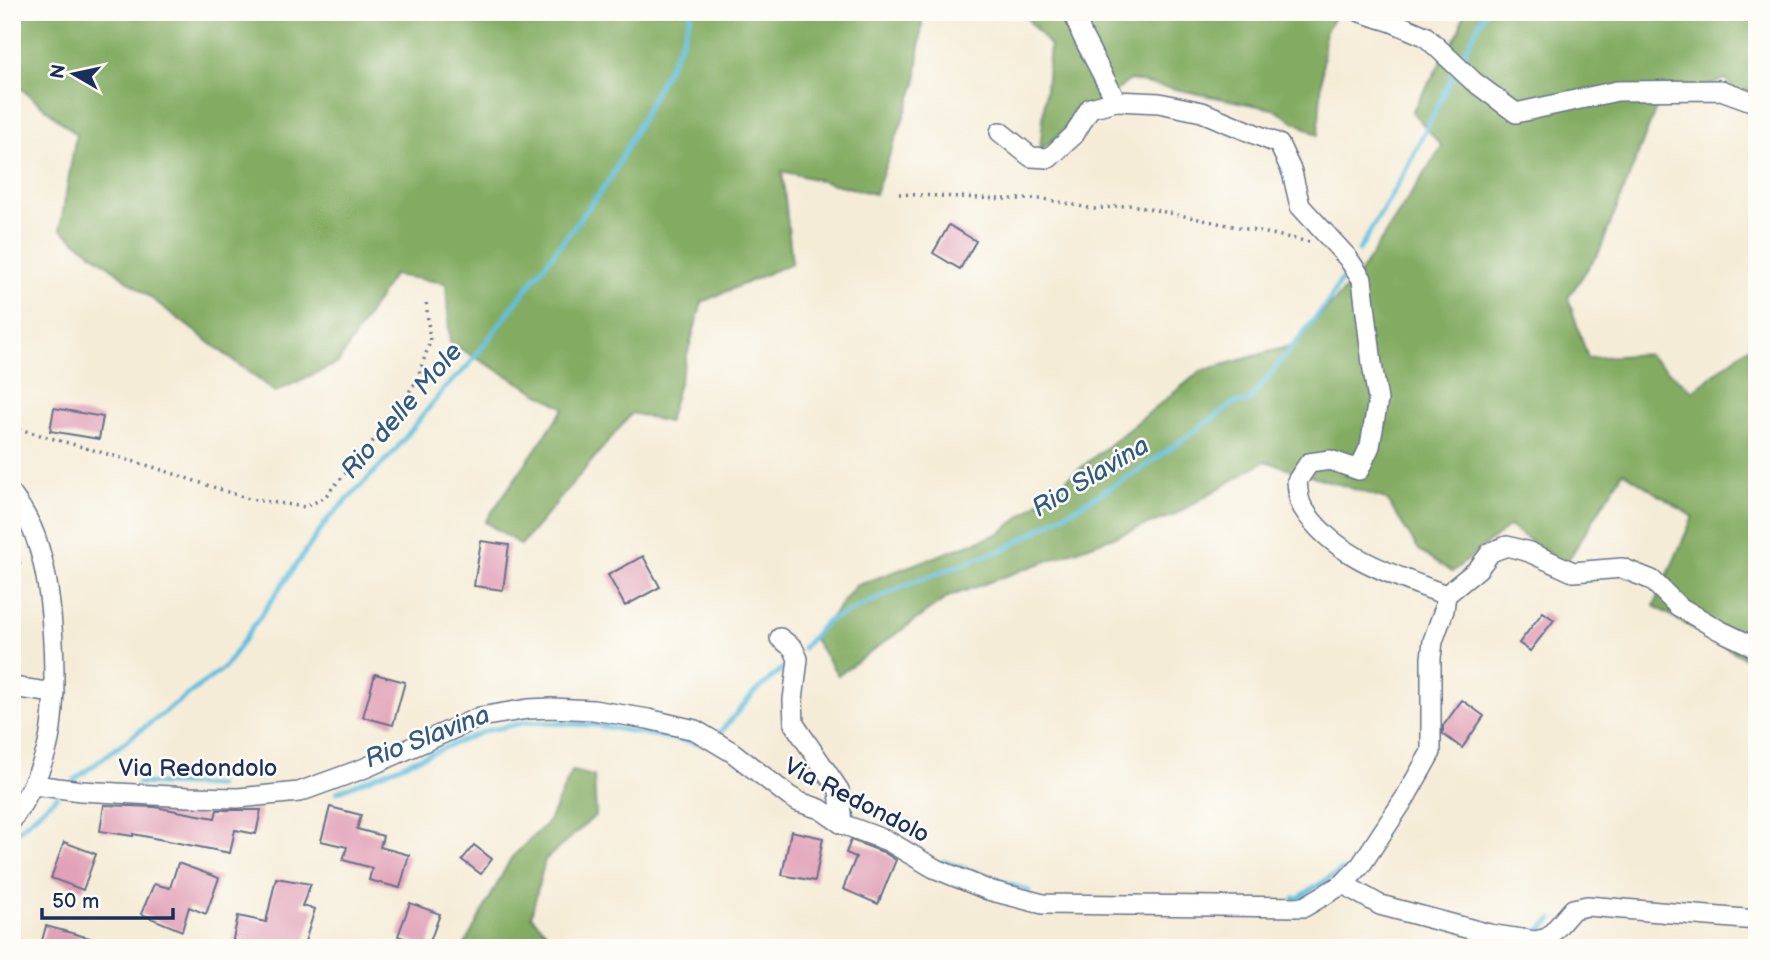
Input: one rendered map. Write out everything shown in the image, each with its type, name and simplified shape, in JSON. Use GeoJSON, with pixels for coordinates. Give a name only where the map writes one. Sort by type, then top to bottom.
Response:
{"type":"FeatureCollection","features":[{"type":"Feature","properties":{"kind":"street"},"geometry":{"type":"LineString","coordinates":[[1073,12],[1082,36],[1116,101]]}},
{"type":"Feature","properties":{"kind":"street"},"geometry":{"type":"LineString","coordinates":[[1360,12],[1425,36],[1473,82],[1516,113],[1617,91],[1721,90],[1757,103]]}},
{"type":"Feature","properties":{"kind":"street"},"geometry":{"type":"LineString","coordinates":[[1000,132],[1031,157],[1049,158],[1074,135],[1090,108],[1116,101],[1159,103],[1202,112],[1279,144],[1292,172],[1300,206],[1339,248],[1362,279],[1378,400],[1370,446],[1359,470],[1330,460],[1309,463],[1297,481],[1301,506],[1337,547],[1395,576],[1446,595],[1478,569],[1491,552],[1507,546],[1529,552],[1573,572],[1622,568],[1652,580],[1678,606],[1757,648]]}},
{"type":"Feature","properties":{"kind":"street"},"geometry":{"type":"LineString","coordinates":[[12,495],[30,524],[47,579],[54,693],[46,751],[34,785],[12,820]]}},
{"type":"Feature","properties":{"kind":"street","name":"Via Redondolo"},"geometry":{"type":"LineString","coordinates":[[34,785],[81,791],[189,797],[238,798],[299,792],[365,768],[480,718],[528,709],[593,710],[695,730],[732,752],[765,780],[799,802],[820,809],[842,824],[888,841],[934,868],[988,890],[1043,904],[1304,907],[1343,884],[1361,865],[1405,798],[1431,752],[1431,658],[1446,595]]}},
{"type":"Feature","properties":{"kind":"street"},"geometry":{"type":"LineString","coordinates":[[780,639],[793,649],[798,659],[793,700],[794,724],[839,790],[842,824]]}},
{"type":"Feature","properties":{"kind":"street"},"geometry":{"type":"LineString","coordinates":[[12,687],[54,693]]}},
{"type":"Feature","properties":{"kind":"street"},"geometry":{"type":"LineString","coordinates":[[1343,884],[1380,905],[1489,934],[1535,941],[1548,938],[1573,909],[1587,906],[1757,920]]}},
{"type":"Feature","properties":{"kind":"path"},"geometry":{"type":"LineString","coordinates":[[899,194],[1044,199],[1094,209],[1131,205],[1339,248]]}},
{"type":"Feature","properties":{"kind":"path"},"geometry":{"type":"LineString","coordinates":[[12,428],[153,467],[249,499],[305,507],[324,498],[380,433],[416,382],[430,342],[426,300]]}},
{"type":"Feature","properties":{"kind":"green space"},"geometry":{"type":"Polygon","coordinates":[[[12,12],[923,12],[916,84],[875,194],[782,171],[792,263],[702,302],[668,422],[632,413],[521,545],[485,522],[564,408],[450,343],[446,283],[393,275],[338,363],[275,392],[60,229],[76,134],[12,81],[12,12]]]}},
{"type":"Feature","properties":{"kind":"green space"},"geometry":{"type":"Polygon","coordinates":[[[1022,12],[1337,12],[1325,33],[1318,135],[1273,109],[1130,80],[1040,150],[1050,46],[1022,12]]]}},
{"type":"Feature","properties":{"kind":"green space"},"geometry":{"type":"Polygon","coordinates":[[[1464,12],[1757,12],[1757,127],[1726,79],[1659,101],[1600,250],[1568,298],[1588,358],[1647,354],[1693,391],[1757,340],[1757,665],[1654,606],[1693,517],[1623,472],[1565,565],[1509,526],[1452,572],[1419,550],[1386,499],[1265,461],[1174,515],[948,597],[838,675],[814,639],[855,586],[1000,533],[1201,371],[1290,346],[1356,279],[1442,146],[1412,112],[1459,31],[1464,12]]]}},
{"type":"Feature","properties":{"kind":"green space"},"geometry":{"type":"Polygon","coordinates":[[[572,771],[594,776],[596,815],[545,860],[531,916],[562,948],[463,948],[511,858],[549,821],[572,771]]]}},
{"type":"Feature","properties":{"kind":"building"},"geometry":{"type":"Polygon","coordinates":[[[949,225],[976,241],[960,269],[933,253],[949,225]]]}},
{"type":"Feature","properties":{"kind":"building"},"geometry":{"type":"Polygon","coordinates":[[[54,408],[103,417],[99,439],[50,431],[54,408]]]}},
{"type":"Feature","properties":{"kind":"building"},"geometry":{"type":"Polygon","coordinates":[[[481,541],[509,545],[503,590],[474,586],[481,541]]]}},
{"type":"Feature","properties":{"kind":"building"},"geometry":{"type":"Polygon","coordinates":[[[643,556],[660,587],[625,606],[608,575],[643,556]]]}},
{"type":"Feature","properties":{"kind":"building"},"geometry":{"type":"Polygon","coordinates":[[[1543,612],[1554,620],[1530,651],[1519,643],[1543,612]]]}},
{"type":"Feature","properties":{"kind":"building"},"geometry":{"type":"Polygon","coordinates":[[[375,674],[405,682],[393,725],[363,717],[375,674]]]}},
{"type":"Feature","properties":{"kind":"building"},"geometry":{"type":"Polygon","coordinates":[[[1462,700],[1484,716],[1462,748],[1443,734],[1443,726],[1462,700]]]}},
{"type":"Feature","properties":{"kind":"building"},"geometry":{"type":"Polygon","coordinates":[[[104,805],[155,807],[215,818],[217,810],[261,810],[256,834],[235,830],[230,853],[133,834],[100,831],[104,805]]]}},
{"type":"Feature","properties":{"kind":"building"},"geometry":{"type":"Polygon","coordinates":[[[330,807],[361,815],[357,829],[383,836],[380,847],[409,855],[400,888],[369,880],[372,868],[343,860],[347,847],[321,841],[330,807]]]}},
{"type":"Feature","properties":{"kind":"building"},"geometry":{"type":"Polygon","coordinates":[[[791,831],[823,838],[815,881],[782,875],[791,831]]]}},
{"type":"Feature","properties":{"kind":"building"},"geometry":{"type":"Polygon","coordinates":[[[851,840],[896,860],[878,904],[843,889],[856,857],[846,853],[851,840]]]}},
{"type":"Feature","properties":{"kind":"building"},"geometry":{"type":"Polygon","coordinates":[[[64,842],[96,854],[83,890],[51,878],[64,842]]]}},
{"type":"Feature","properties":{"kind":"building"},"geometry":{"type":"Polygon","coordinates":[[[474,845],[492,859],[481,874],[462,860],[474,845]]]}},
{"type":"Feature","properties":{"kind":"building"},"geometry":{"type":"Polygon","coordinates":[[[178,863],[219,878],[206,914],[189,907],[182,931],[141,914],[154,884],[170,888],[178,863]]]}},
{"type":"Feature","properties":{"kind":"building"},"geometry":{"type":"Polygon","coordinates":[[[276,878],[311,884],[302,906],[315,909],[303,948],[249,948],[232,944],[238,916],[266,922],[276,878]]]}},
{"type":"Feature","properties":{"kind":"building"},"geometry":{"type":"Polygon","coordinates":[[[410,903],[440,914],[428,947],[398,936],[410,903]]]}},
{"type":"Feature","properties":{"kind":"building"},"geometry":{"type":"Polygon","coordinates":[[[46,926],[108,943],[108,948],[40,948],[46,926]]]}},
{"type":"Feature","properties":{"kind":"waterway","name":"Rio delle Mole"},"geometry":{"type":"LineString","coordinates":[[74,780],[225,667],[328,519],[392,454],[444,389],[468,366],[610,179],[681,43],[692,12]]}},
{"type":"Feature","properties":{"kind":"waterway","name":"Rio Slavina"},"geometry":{"type":"LineString","coordinates":[[1459,63],[1485,12]]}},
{"type":"Feature","properties":{"kind":"waterway","name":"Rio Slavina"},"geometry":{"type":"LineString","coordinates":[[1359,250],[1403,175],[1455,71]]}},
{"type":"Feature","properties":{"kind":"waterway","name":"Rio Slavina"},"geometry":{"type":"LineString","coordinates":[[803,648],[826,622],[909,584],[1009,547],[1140,470],[1234,403],[1248,402],[1329,301],[1346,272]]}},
{"type":"Feature","properties":{"kind":"waterway","name":"Rio Slavina"},"geometry":{"type":"LineString","coordinates":[[723,738],[718,735],[754,693],[783,668]]}},
{"type":"Feature","properties":{"kind":"waterway","name":"Rio Slavina"},"geometry":{"type":"LineString","coordinates":[[337,792],[485,731],[527,722],[595,725],[698,743]]}},
{"type":"Feature","properties":{"kind":"waterway","name":"Rio Slavina"},"geometry":{"type":"LineString","coordinates":[[138,783],[218,786]]}},
{"type":"Feature","properties":{"kind":"waterway","name":"Rio delle Mole"},"geometry":{"type":"LineString","coordinates":[[12,836],[57,796]]}},
{"type":"Feature","properties":{"kind":"waterway"},"geometry":{"type":"LineString","coordinates":[[943,861],[1029,891]]}},
{"type":"Feature","properties":{"kind":"waterway"},"geometry":{"type":"LineString","coordinates":[[1294,898],[1342,870]]}},
{"type":"Feature","properties":{"kind":"waterway"},"geometry":{"type":"LineString","coordinates":[[1536,934],[1552,919]]}}]}
